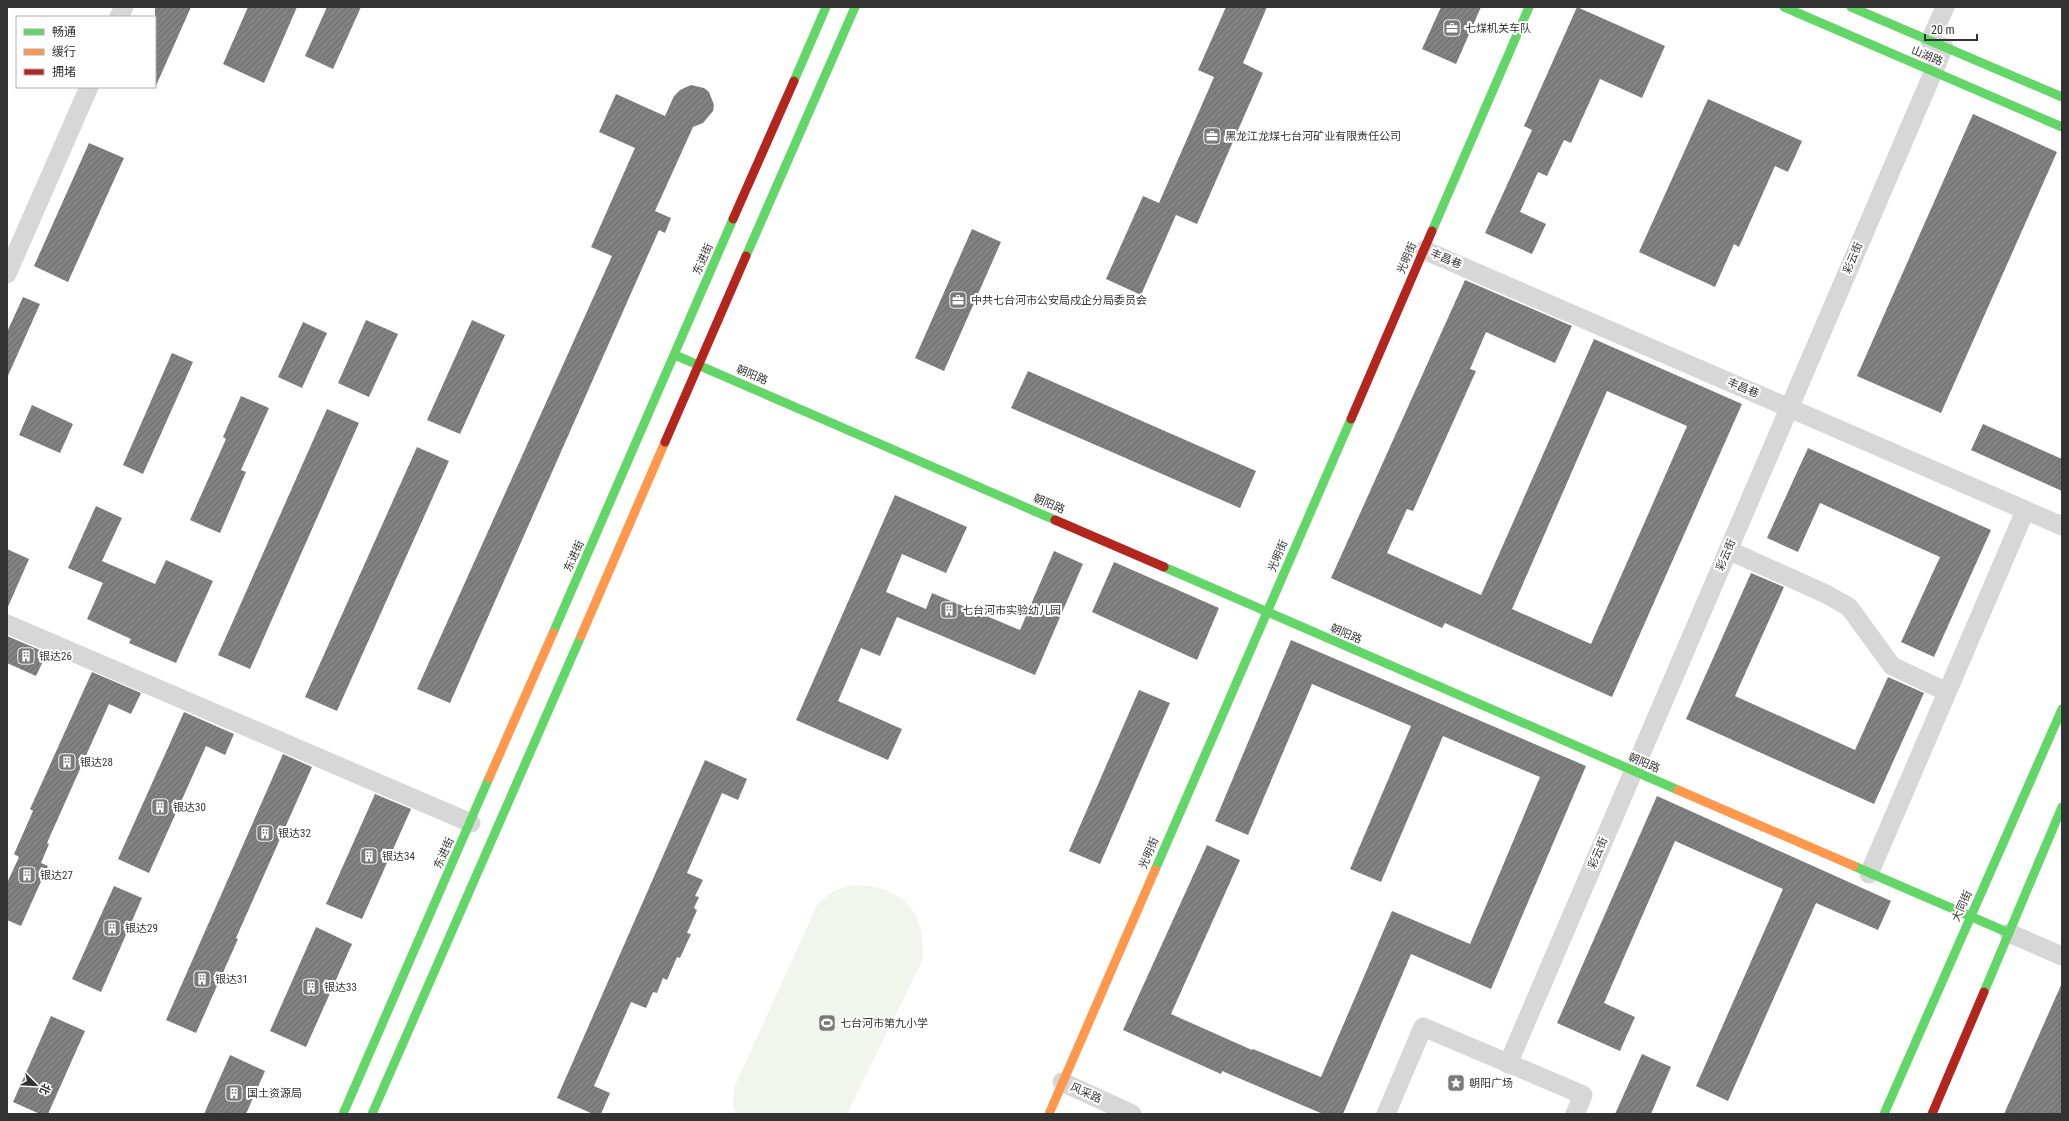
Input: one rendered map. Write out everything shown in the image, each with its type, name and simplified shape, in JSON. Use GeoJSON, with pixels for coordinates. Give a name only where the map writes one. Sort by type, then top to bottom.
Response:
{"type":"FeatureCollection","features":[{"type":"Feature","properties":{"kind":"main road","name":"东进街"},"geometry":{"type":"LineString","coordinates":[[343,1114],[826,7]]}},
{"type":"Feature","properties":{"kind":"main road"},"geometry":{"type":"LineString","coordinates":[[372,1114],[855,7]]}},
{"type":"Feature","properties":{"kind":"main road","name":"光明街"},"geometry":{"type":"LineString","coordinates":[[1049,1114],[1529,7]]}},
{"type":"Feature","properties":{"kind":"main road","name":"山湖路"},"geometry":{"type":"LineString","coordinates":[[1784,7],[2062,127]]}},
{"type":"Feature","properties":{"kind":"main road","name":"山湖路"},"geometry":{"type":"LineString","coordinates":[[1851,7],[2062,97]]}},
{"type":"Feature","properties":{"kind":"main road","name":"朝阳路"},"geometry":{"type":"LineString","coordinates":[[675,354],[2009,934]]}},
{"type":"Feature","properties":{"kind":"main road","name":"大同街"},"geometry":{"type":"LineString","coordinates":[[1884,1114],[2062,709]]}},
{"type":"Feature","properties":{"kind":"main road"},"geometry":{"type":"LineString","coordinates":[[1932,1114],[2062,807]]}},
{"type":"Feature","properties":{"kind":"street"},"geometry":{"type":"LineString","coordinates":[[120,16],[124,7]]}},
{"type":"Feature","properties":{"kind":"street","name":"彩云街"},"geometry":{"type":"LineString","coordinates":[[1508,1064],[1933,72],[1945,7]]}},
{"type":"Feature","properties":{"kind":"street"},"geometry":{"type":"LineString","coordinates":[[7,274],[89,88]]}},
{"type":"Feature","properties":{"kind":"street","name":"丰昌巷"},"geometry":{"type":"LineString","coordinates":[[1424,250],[2062,526]]}},
{"type":"Feature","properties":{"kind":"street"},"geometry":{"type":"LineString","coordinates":[[1869,874],[2025,511]]}},
{"type":"Feature","properties":{"kind":"street"},"geometry":{"type":"LineString","coordinates":[[1728,550],[1826,594],[1849,608],[1892,666],[1947,692]]}},
{"type":"Feature","properties":{"kind":"street"},"geometry":{"type":"LineString","coordinates":[[7,624],[471,822]]}},
{"type":"Feature","properties":{"kind":"street"},"geometry":{"type":"LineString","coordinates":[[2009,934],[2062,956]]}},
{"type":"Feature","properties":{"kind":"street"},"geometry":{"type":"LineString","coordinates":[[1386,1114],[1423,1027],[1583,1095],[1575,1114]]}},
{"type":"Feature","properties":{"kind":"street","name":"风采路"},"geometry":{"type":"LineString","coordinates":[[1062,1082],[1132,1114]]}},
{"type":"Feature","properties":{"kind":"shaded area","name":"七台河市第九小学"},"geometry":{"type":"Polygon","coordinates":[[[852,885],[869,886],[884,890],[897,895],[907,903],[920,926],[923,941],[923,959],[847,1114],[736,1114],[733,1106],[734,1088],[818,903],[834,891],[852,885]]]}},
{"type":"Feature","properties":{"kind":"building"},"geometry":{"type":"Polygon","coordinates":[[[155,7],[191,7],[156,86],[156,16],[155,7]]]}},
{"type":"Feature","properties":{"kind":"building"},"geometry":{"type":"Polygon","coordinates":[[[248,7],[297,7],[264,83],[223,64],[248,7]]]}},
{"type":"Feature","properties":{"kind":"building"},"geometry":{"type":"Polygon","coordinates":[[[327,7],[361,7],[333,69],[305,56],[327,7]]]}},
{"type":"Feature","properties":{"kind":"building","name":"黑龙江龙煤七台河矿业有限责任公司"},"geometry":{"type":"Polygon","coordinates":[[[1226,7],[1267,7],[1243,63],[1263,73],[1197,224],[1176,215],[1141,295],[1106,279],[1143,196],[1159,203],[1214,77],[1198,70],[1226,7]]]}},
{"type":"Feature","properties":{"kind":"building","name":"七煤机关车队"},"geometry":{"type":"Polygon","coordinates":[[[1441,7],[1481,7],[1456,64],[1422,49],[1441,7]]]}},
{"type":"Feature","properties":{"kind":"building"},"geometry":{"type":"Polygon","coordinates":[[[1577,7],[1665,46],[1642,98],[1600,79],[1571,143],[1564,140],[1547,176],[1538,172],[1520,212],[1546,224],[1532,254],[1485,233],[1532,130],[1524,126],[1577,7]]]}},
{"type":"Feature","properties":{"kind":"building"},"geometry":{"type":"Polygon","coordinates":[[[691,85],[704,88],[709,92],[714,105],[713,111],[703,123],[693,127],[655,211],[671,218],[665,233],[659,230],[450,703],[417,689],[612,256],[591,247],[635,148],[599,132],[616,94],[665,116],[674,96],[680,90],[691,85]]]}},
{"type":"Feature","properties":{"kind":"building"},"geometry":{"type":"Polygon","coordinates":[[[1708,99],[1802,141],[1788,172],[1775,166],[1739,247],[1734,244],[1715,287],[1639,252],[1708,99]]]}},
{"type":"Feature","properties":{"kind":"building"},"geometry":{"type":"Polygon","coordinates":[[[1973,114],[2057,152],[1941,413],[1857,376],[1973,114]]]}},
{"type":"Feature","properties":{"kind":"building"},"geometry":{"type":"Polygon","coordinates":[[[89,143],[124,158],[68,282],[34,266],[89,143]]]}},
{"type":"Feature","properties":{"kind":"building","name":"中共七台河市公安局戍企分局委员会"},"geometry":{"type":"Polygon","coordinates":[[[972,229],[1001,242],[944,371],[915,358],[972,229]]]}},
{"type":"Feature","properties":{"kind":"building"},"geometry":{"type":"Polygon","coordinates":[[[1465,280],[1572,326],[1555,363],[1486,332],[1470,369],[1476,371],[1413,511],[1407,509],[1387,553],[1481,595],[1594,339],[1742,404],[1612,697],[1445,623],[1442,628],[1331,578],[1465,280]],[[1607,391],[1512,609],[1591,644],[1687,426],[1607,391]]]}},
{"type":"Feature","properties":{"kind":"building"},"geometry":{"type":"Polygon","coordinates":[[[23,297],[40,304],[7,378],[7,332],[23,297]]]}},
{"type":"Feature","properties":{"kind":"building"},"geometry":{"type":"Polygon","coordinates":[[[366,320],[398,334],[369,397],[338,383],[366,320]]]}},
{"type":"Feature","properties":{"kind":"building"},"geometry":{"type":"Polygon","coordinates":[[[472,320],[505,335],[460,434],[427,420],[472,320]]]}},
{"type":"Feature","properties":{"kind":"building"},"geometry":{"type":"Polygon","coordinates":[[[303,322],[327,333],[302,388],[278,377],[303,322]]]}},
{"type":"Feature","properties":{"kind":"building"},"geometry":{"type":"Polygon","coordinates":[[[172,353],[193,362],[143,474],[123,465],[172,353]]]}},
{"type":"Feature","properties":{"kind":"building"},"geometry":{"type":"Polygon","coordinates":[[[1028,371],[1256,471],[1240,508],[1011,408],[1028,371]]]}},
{"type":"Feature","properties":{"kind":"building"},"geometry":{"type":"Polygon","coordinates":[[[241,396],[269,408],[241,470],[246,472],[220,533],[190,520],[226,439],[223,437],[241,396]]]}},
{"type":"Feature","properties":{"kind":"building"},"geometry":{"type":"Polygon","coordinates":[[[32,405],[73,424],[60,453],[19,435],[32,405]]]}},
{"type":"Feature","properties":{"kind":"building"},"geometry":{"type":"Polygon","coordinates":[[[327,409],[359,423],[250,669],[218,655],[327,409]]]}},
{"type":"Feature","properties":{"kind":"building"},"geometry":{"type":"Polygon","coordinates":[[[1983,424],[2062,459],[2062,491],[1971,450],[1983,424]]]}},
{"type":"Feature","properties":{"kind":"building"},"geometry":{"type":"Polygon","coordinates":[[[417,447],[449,461],[337,711],[305,697],[417,447]]]}},
{"type":"Feature","properties":{"kind":"building"},"geometry":{"type":"Polygon","coordinates":[[[1808,448],[1991,530],[1934,657],[1901,642],[1940,557],[1820,503],[1798,552],[1767,538],[1808,448]]]}},
{"type":"Feature","properties":{"kind":"building"},"geometry":{"type":"Polygon","coordinates":[[[895,495],[967,527],[946,573],[902,554],[886,592],[926,609],[932,593],[1020,630],[1054,551],[1083,564],[1035,675],[897,617],[880,656],[861,648],[838,701],[902,729],[888,760],[796,720],[895,495]]]}},
{"type":"Feature","properties":{"kind":"building"},"geometry":{"type":"Polygon","coordinates":[[[96,506],[122,518],[102,561],[155,584],[166,560],[213,581],[176,663],[129,643],[131,639],[87,619],[103,583],[68,568],[96,506]]]}},
{"type":"Feature","properties":{"kind":"building"},"geometry":{"type":"Polygon","coordinates":[[[7,549],[29,559],[7,609],[7,549]]]}},
{"type":"Feature","properties":{"kind":"building"},"geometry":{"type":"Polygon","coordinates":[[[1114,562],[1219,608],[1197,660],[1092,612],[1114,562]]]}},
{"type":"Feature","properties":{"kind":"building"},"geometry":{"type":"Polygon","coordinates":[[[1751,573],[1784,587],[1735,696],[1855,750],[1888,677],[1924,693],[1874,804],[1686,719],[1751,573]]]}},
{"type":"Feature","properties":{"kind":"building","name":"银达26"},"geometry":{"type":"Polygon","coordinates":[[[7,636],[47,653],[36,676],[7,663],[7,636]]]}},
{"type":"Feature","properties":{"kind":"building"},"geometry":{"type":"Polygon","coordinates":[[[1291,640],[1586,766],[1491,989],[1411,954],[1343,1114],[1323,1114],[1222,1071],[1221,1074],[1123,1030],[1207,845],[1240,860],[1171,1014],[1252,1050],[1253,1049],[1321,1077],[1392,911],[1470,944],[1540,777],[1443,736],[1381,882],[1350,869],[1411,726],[1312,684],[1248,835],[1215,821],[1291,640]]]}},
{"type":"Feature","properties":{"kind":"building","name":"银达28"},"geometry":{"type":"Polygon","coordinates":[[[92,672],[141,693],[131,714],[109,704],[47,843],[49,844],[41,863],[48,866],[21,926],[7,920],[7,883],[19,857],[14,854],[33,811],[30,809],[92,672]]]}},
{"type":"Feature","properties":{"kind":"building"},"geometry":{"type":"Polygon","coordinates":[[[1139,690],[1170,703],[1100,864],[1069,851],[1139,690]]]}},
{"type":"Feature","properties":{"kind":"building","name":"银达30"},"geometry":{"type":"Polygon","coordinates":[[[184,712],[234,734],[225,755],[206,746],[149,873],[118,859],[184,712]]]}},
{"type":"Feature","properties":{"kind":"building"},"geometry":{"type":"Polygon","coordinates":[[[283,754],[312,767],[236,938],[238,939],[196,1033],[166,1020],[283,754]]]}},
{"type":"Feature","properties":{"kind":"building"},"geometry":{"type":"Polygon","coordinates":[[[705,760],[747,779],[738,800],[722,793],[687,873],[703,880],[695,896],[699,897],[694,908],[697,910],[687,933],[691,934],[680,958],[677,957],[667,980],[663,978],[657,993],[653,992],[646,1008],[631,1002],[594,1086],[610,1093],[601,1114],[593,1114],[557,1098],[705,760]]]}},
{"type":"Feature","properties":{"kind":"building","name":"银达34"},"geometry":{"type":"Polygon","coordinates":[[[375,794],[411,809],[362,919],[326,904],[375,794]]]}},
{"type":"Feature","properties":{"kind":"building"},"geometry":{"type":"Polygon","coordinates":[[[1657,796],[1891,901],[1878,930],[1816,903],[1728,1101],[1696,1086],[1783,889],[1675,841],[1604,1003],[1635,1017],[1620,1051],[1557,1023],[1657,796]]]}},
{"type":"Feature","properties":{"kind":"building","name":"银达29"},"geometry":{"type":"Polygon","coordinates":[[[114,886],[142,898],[101,992],[72,979],[114,886]]]}},
{"type":"Feature","properties":{"kind":"building","name":"银达33"},"geometry":{"type":"Polygon","coordinates":[[[316,927],[352,944],[306,1047],[270,1031],[316,927]]]}},
{"type":"Feature","properties":{"kind":"building"},"geometry":{"type":"Polygon","coordinates":[[[2062,983],[2062,1114],[2004,1114],[2062,983]]]}},
{"type":"Feature","properties":{"kind":"building"},"geometry":{"type":"Polygon","coordinates":[[[51,1016],[85,1031],[48,1114],[40,1114],[13,1102],[51,1016]]]}},
{"type":"Feature","properties":{"kind":"building"},"geometry":{"type":"Polygon","coordinates":[[[1642,1054],[1671,1067],[1651,1114],[1615,1114],[1642,1054]]]}},
{"type":"Feature","properties":{"kind":"building","name":"国土资源局"},"geometry":{"type":"Polygon","coordinates":[[[230,1055],[265,1071],[246,1114],[204,1114],[230,1055]]]}},
{"type":"Feature","properties":{"kind":"traffic: fast"},"geometry":{"type":"LineString","coordinates":[[794,81],[826,7]]}},
{"type":"Feature","properties":{"kind":"traffic: fast"},"geometry":{"type":"LineString","coordinates":[[746,256],[855,7]]}},
{"type":"Feature","properties":{"kind":"traffic: fast"},"geometry":{"type":"LineString","coordinates":[[1432,231],[1529,7]]}},
{"type":"Feature","properties":{"kind":"traffic: fast"},"geometry":{"type":"LineString","coordinates":[[1784,7],[2062,127]]}},
{"type":"Feature","properties":{"kind":"traffic: fast"},"geometry":{"type":"LineString","coordinates":[[1851,7],[2062,97]]}},
{"type":"Feature","properties":{"kind":"traffic: fast"},"geometry":{"type":"LineString","coordinates":[[553,633],[733,219]]}},
{"type":"Feature","properties":{"kind":"traffic: fast"},"geometry":{"type":"LineString","coordinates":[[675,355],[1055,520]]}},
{"type":"Feature","properties":{"kind":"traffic: fast"},"geometry":{"type":"LineString","coordinates":[[1155,870],[1351,419]]}},
{"type":"Feature","properties":{"kind":"traffic: fast"},"geometry":{"type":"LineString","coordinates":[[1164,567],[1678,790]]}},
{"type":"Feature","properties":{"kind":"traffic: fast"},"geometry":{"type":"LineString","coordinates":[[372,1114],[581,636]]}},
{"type":"Feature","properties":{"kind":"traffic: fast"},"geometry":{"type":"LineString","coordinates":[[1884,1114],[2062,709]]}},
{"type":"Feature","properties":{"kind":"traffic: fast"},"geometry":{"type":"LineString","coordinates":[[343,1114],[489,778]]}},
{"type":"Feature","properties":{"kind":"traffic: fast"},"geometry":{"type":"LineString","coordinates":[[1984,992],[2062,807]]}},
{"type":"Feature","properties":{"kind":"traffic: fast"},"geometry":{"type":"LineString","coordinates":[[1854,866],[2009,933]]}},
{"type":"Feature","properties":{"kind":"traffic: slow"},"geometry":{"type":"LineString","coordinates":[[581,636],[665,442]]}},
{"type":"Feature","properties":{"kind":"traffic: slow"},"geometry":{"type":"LineString","coordinates":[[489,778],[553,633]]}},
{"type":"Feature","properties":{"kind":"traffic: slow"},"geometry":{"type":"LineString","coordinates":[[1678,790],[1854,866]]}},
{"type":"Feature","properties":{"kind":"traffic: slow"},"geometry":{"type":"LineString","coordinates":[[1049,1114],[1155,870]]}},
{"type":"Feature","properties":{"kind":"traffic: jam"},"geometry":{"type":"LineString","coordinates":[[733,219],[794,81]]}},
{"type":"Feature","properties":{"kind":"traffic: jam"},"geometry":{"type":"LineString","coordinates":[[1351,419],[1432,231]]}},
{"type":"Feature","properties":{"kind":"traffic: jam"},"geometry":{"type":"LineString","coordinates":[[665,442],[746,256]]}},
{"type":"Feature","properties":{"kind":"traffic: jam"},"geometry":{"type":"LineString","coordinates":[[1055,520],[1164,567]]}},
{"type":"Feature","properties":{"kind":"traffic: jam"},"geometry":{"type":"LineString","coordinates":[[1932,1114],[1984,992]]}},
{"type":"Feature","properties":{"kind":"place","name":"七煤机关车队"},"geometry":{"type":"Point","coordinates":[1452,28]}},
{"type":"Feature","properties":{"kind":"place","name":"黑龙江龙煤七台河矿业有限责任公司"},"geometry":{"type":"Point","coordinates":[1212,136]}},
{"type":"Feature","properties":{"kind":"place","name":"中共七台河市公安局戍企分局委员会"},"geometry":{"type":"Point","coordinates":[958,300]}},
{"type":"Feature","properties":{"kind":"place","name":"七台河市实验幼儿园"},"geometry":{"type":"Point","coordinates":[949,610]}},
{"type":"Feature","properties":{"kind":"place","name":"银达26"},"geometry":{"type":"Point","coordinates":[26,656]}},
{"type":"Feature","properties":{"kind":"place","name":"银达28"},"geometry":{"type":"Point","coordinates":[67,762]}},
{"type":"Feature","properties":{"kind":"place","name":"银达30"},"geometry":{"type":"Point","coordinates":[160,807]}},
{"type":"Feature","properties":{"kind":"place","name":"银达32"},"geometry":{"type":"Point","coordinates":[265,833]}},
{"type":"Feature","properties":{"kind":"place","name":"银达34"},"geometry":{"type":"Point","coordinates":[369,856]}},
{"type":"Feature","properties":{"kind":"place","name":"银达27"},"geometry":{"type":"Point","coordinates":[27,875]}},
{"type":"Feature","properties":{"kind":"place","name":"银达29"},"geometry":{"type":"Point","coordinates":[112,928]}},
{"type":"Feature","properties":{"kind":"place","name":"银达31"},"geometry":{"type":"Point","coordinates":[202,979]}},
{"type":"Feature","properties":{"kind":"place","name":"银达33"},"geometry":{"type":"Point","coordinates":[311,987]}},
{"type":"Feature","properties":{"kind":"place","name":"七台河市第九小学"},"geometry":{"type":"Point","coordinates":[827,1023]}},
{"type":"Feature","properties":{"kind":"place","name":"朝阳广场"},"geometry":{"type":"Point","coordinates":[1456,1083]}},
{"type":"Feature","properties":{"kind":"place","name":"国土资源局"},"geometry":{"type":"Point","coordinates":[234,1093]}}]}
